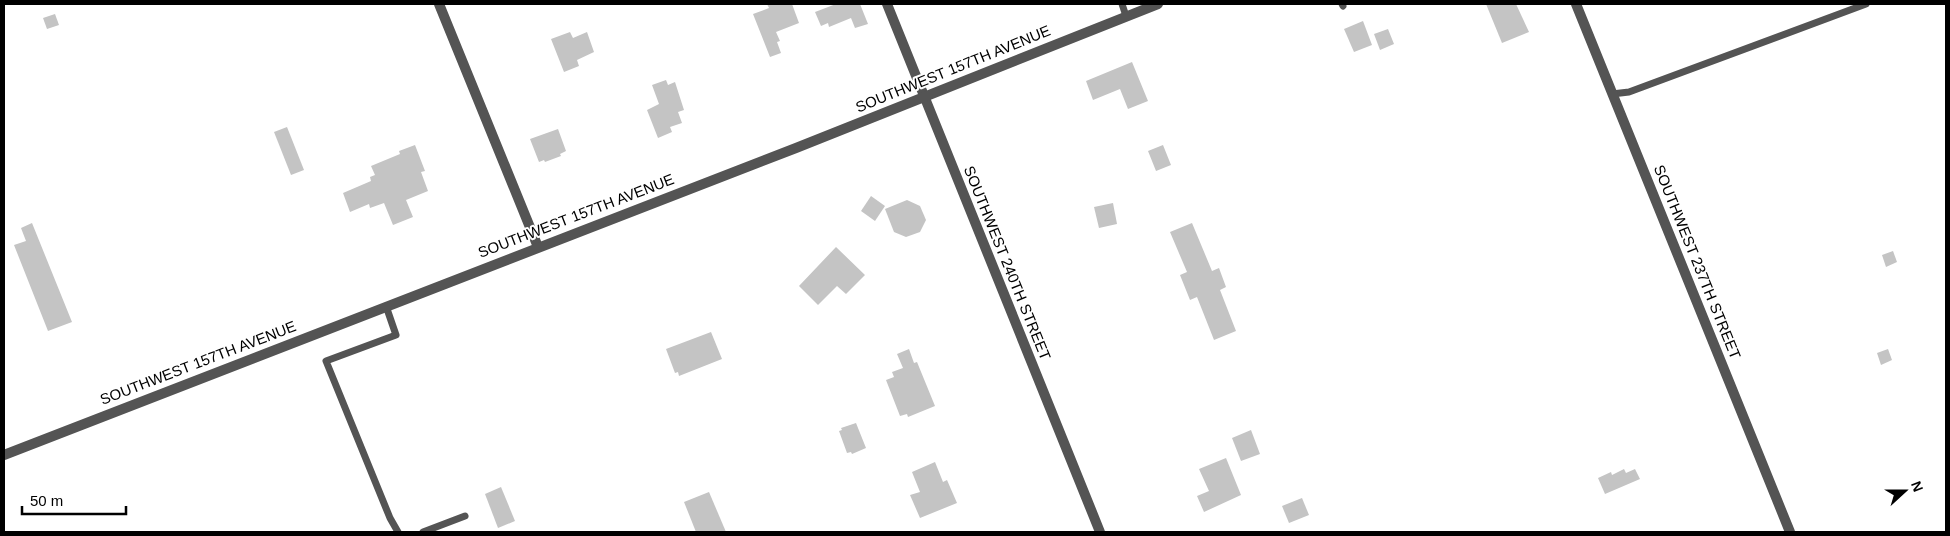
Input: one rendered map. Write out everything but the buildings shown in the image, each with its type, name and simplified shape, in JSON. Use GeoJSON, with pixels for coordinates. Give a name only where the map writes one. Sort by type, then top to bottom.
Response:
{"type":"FeatureCollection","features":[{"type":"Feature","properties":{"kind":"street"},"geometry":{"type":"LineString","coordinates":[[439,4],[538,247]]}},
{"type":"Feature","properties":{"kind":"street","name":"SOUTHWEST 240TH STREET"},"geometry":{"type":"LineString","coordinates":[[887,4],[1100,532]]}},
{"type":"Feature","properties":{"kind":"street","name":"SOUTHWEST 157TH AVENUE"},"geometry":{"type":"LineString","coordinates":[[4,455],[796,148],[1158,4]]}},
{"type":"Feature","properties":{"kind":"street","name":"SOUTHWEST 237TH STREET"},"geometry":{"type":"LineString","coordinates":[[1576,4],[1790,532]]}},
{"type":"Feature","properties":{"kind":"lane"},"geometry":{"type":"LineString","coordinates":[[1122,4],[1126,16]]}},
{"type":"Feature","properties":{"kind":"lane"},"geometry":{"type":"LineString","coordinates":[[1612,94],[1629,92],[1866,4]]}},
{"type":"Feature","properties":{"kind":"lane"},"geometry":{"type":"LineString","coordinates":[[386,306],[396,334],[326,361],[390,518],[398,532]]}},
{"type":"Feature","properties":{"kind":"lane"},"geometry":{"type":"LineString","coordinates":[[423,532],[465,516]]}}]}
